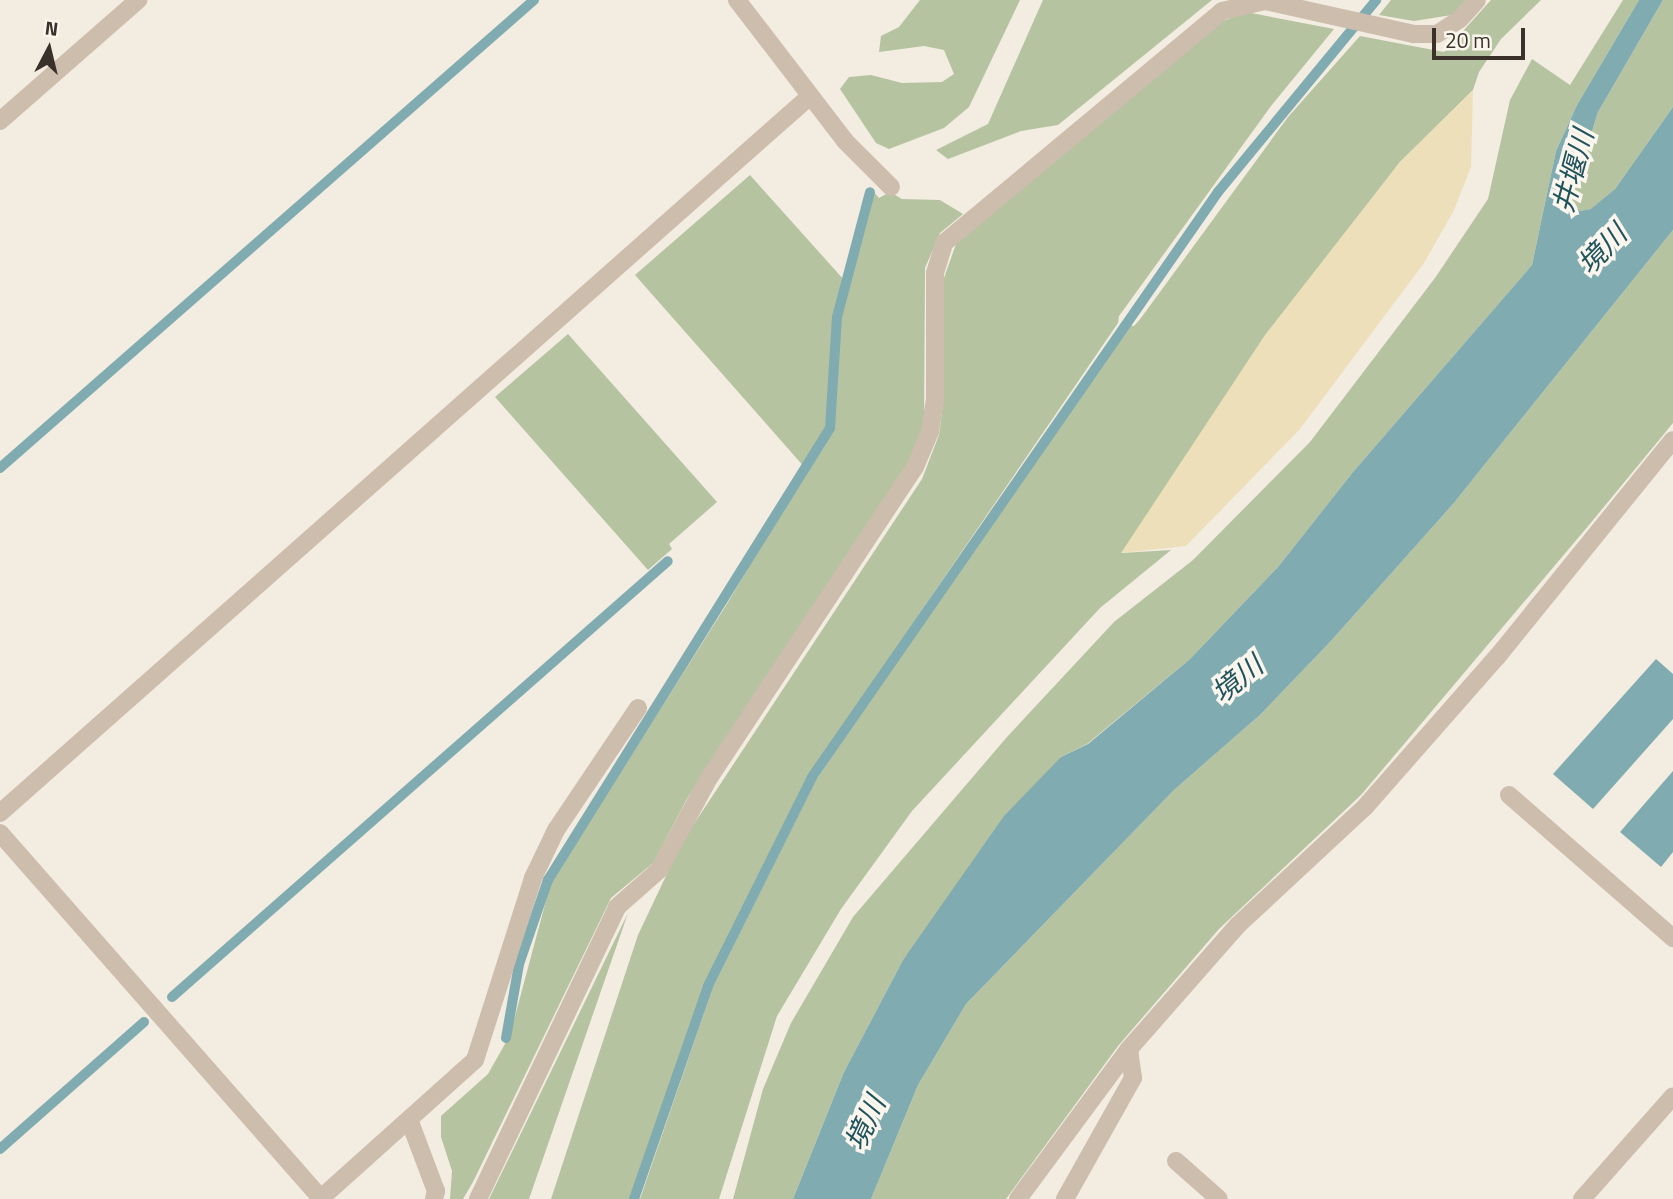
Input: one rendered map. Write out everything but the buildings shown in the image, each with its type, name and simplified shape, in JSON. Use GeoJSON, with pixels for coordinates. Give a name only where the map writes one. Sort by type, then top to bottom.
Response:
{"type":"FeatureCollection","features":[{"type":"Feature","properties":{"kind":"street"},"geometry":{"type":"LineString","coordinates":[[0,121],[138,0]]}},
{"type":"Feature","properties":{"kind":"street"},"geometry":{"type":"LineString","coordinates":[[737,0],[845,141],[891,187]]}},
{"type":"Feature","properties":{"kind":"street"},"geometry":{"type":"LineString","coordinates":[[478,1199],[617,907],[659,870],[709,778],[915,467],[930,431],[935,398],[935,272],[944,243],[1222,11],[1265,1],[1437,34],[1460,19],[1477,0]]}},
{"type":"Feature","properties":{"kind":"street"},"geometry":{"type":"LineString","coordinates":[[0,813],[810,96]]}},
{"type":"Feature","properties":{"kind":"street"},"geometry":{"type":"LineString","coordinates":[[1018,1199],[1129,1049],[1238,925],[1365,807],[1497,657],[1673,440]]}},
{"type":"Feature","properties":{"kind":"street"},"geometry":{"type":"LineString","coordinates":[[0,833],[321,1199],[410,1122],[475,1060],[533,878],[556,830],[638,708]]}},
{"type":"Feature","properties":{"kind":"street"},"geometry":{"type":"LineString","coordinates":[[1508,796],[1673,938]]}},
{"type":"Feature","properties":{"kind":"street"},"geometry":{"type":"LineString","coordinates":[[1065,1199],[1133,1077],[1129,1049]]}},
{"type":"Feature","properties":{"kind":"street"},"geometry":{"type":"LineString","coordinates":[[1582,1199],[1673,1097]]}},
{"type":"Feature","properties":{"kind":"street"},"geometry":{"type":"LineString","coordinates":[[410,1122],[436,1191],[434,1199]]}},
{"type":"Feature","properties":{"kind":"street"},"geometry":{"type":"LineString","coordinates":[[1176,1161],[1219,1199]]}},
{"type":"Feature","properties":{"kind":"green space"},"geometry":{"type":"Polygon","coordinates":[[[920,0],[1020,0],[969,107],[944,128],[889,149],[876,143],[840,89],[849,77],[871,75],[902,83],[942,82],[954,74],[944,50],[924,46],[879,52],[881,36],[899,27],[920,0]]]}},
{"type":"Feature","properties":{"kind":"green space"},"geometry":{"type":"Polygon","coordinates":[[[1043,0],[1212,0],[1058,125],[1021,131],[948,159],[936,150],[988,124],[1043,0]]]}},
{"type":"Feature","properties":{"kind":"green space"},"geometry":{"type":"Polygon","coordinates":[[[1391,0],[1467,0],[1452,15],[1414,21],[1379,15],[1391,0]]]}},
{"type":"Feature","properties":{"kind":"green space"},"geometry":{"type":"Polygon","coordinates":[[[1491,0],[1541,0],[1501,39],[1479,72],[1473,90],[1399,163],[1122,553],[1171,550],[1100,608],[912,811],[841,909],[777,1016],[719,1199],[640,1199],[713,987],[816,780],[1127,325],[1134,326],[1141,318],[1288,117],[1360,36],[1444,52],[1491,0]]]}},
{"type":"Feature","properties":{"kind":"green space"},"geometry":{"type":"Polygon","coordinates":[[[1623,0],[1639,0],[1577,105],[1556,151],[1532,265],[1353,472],[1278,567],[1190,659],[1087,744],[1061,757],[903,960],[844,1072],[793,1199],[733,1199],[763,1089],[791,1023],[853,917],[1007,737],[1114,622],[1193,560],[1310,442],[1435,278],[1488,199],[1510,100],[1532,59],[1570,85],[1623,0]]]}},
{"type":"Feature","properties":{"kind":"green space"},"geometry":{"type":"Polygon","coordinates":[[[1663,0],[1673,0],[1673,107],[1615,189],[1592,209],[1580,211],[1571,199],[1598,112],[1663,0]]]}},
{"type":"Feature","properties":{"kind":"green space"},"geometry":{"type":"Polygon","coordinates":[[[1246,12],[1334,29],[1271,106],[1119,316],[1118,323],[812,771],[705,986],[632,1199],[551,1199],[638,935],[682,842],[922,479],[939,435],[944,396],[944,278],[956,244],[1221,22],[1246,12]]]}},
{"type":"Feature","properties":{"kind":"green space"},"geometry":{"type":"Polygon","coordinates":[[[750,175],[844,280],[835,316],[828,427],[806,469],[635,275],[750,175]]]}},
{"type":"Feature","properties":{"kind":"green space"},"geometry":{"type":"Polygon","coordinates":[[[873,191],[879,198],[890,192],[902,199],[940,200],[963,214],[940,233],[925,268],[924,430],[907,469],[688,797],[653,863],[611,898],[473,1182],[463,1199],[450,1199],[452,1171],[441,1137],[441,1116],[488,1074],[510,1035],[551,882],[725,607],[832,428],[839,318],[873,191]]]}},
{"type":"Feature","properties":{"kind":"green space"},"geometry":{"type":"Polygon","coordinates":[[[1673,230],[1673,423],[1589,525],[1361,795],[1219,929],[1118,1046],[1006,1199],[871,1199],[918,1085],[966,1004],[1174,790],[1261,714],[1330,642],[1453,504],[1673,230]]]}},
{"type":"Feature","properties":{"kind":"green space"},"geometry":{"type":"Polygon","coordinates":[[[568,334],[717,502],[669,544],[672,549],[648,570],[495,397],[568,334]]]}},
{"type":"Feature","properties":{"kind":"green space"},"geometry":{"type":"Polygon","coordinates":[[[628,913],[529,1199],[489,1199],[628,913]]]}},
{"type":"Feature","properties":{"kind":"sand"},"geometry":{"type":"Polygon","coordinates":[[[1473,90],[1471,167],[1454,210],[1424,263],[1300,429],[1186,546],[1121,553],[1265,335],[1399,163],[1473,90]]]}},
{"type":"Feature","properties":{"kind":"water"},"geometry":{"type":"Polygon","coordinates":[[[1639,0],[1663,0],[1598,112],[1571,199],[1580,211],[1591,209],[1615,189],[1673,107],[1673,230],[1453,504],[1330,642],[1261,714],[1174,790],[966,1004],[918,1085],[871,1199],[793,1199],[844,1072],[903,960],[1004,816],[1061,757],[1088,744],[1190,659],[1278,567],[1353,472],[1532,265],[1556,151],[1577,105],[1639,0]]]}},
{"type":"Feature","properties":{"kind":"water"},"geometry":{"type":"Polygon","coordinates":[[[1656,659],[1673,674],[1673,719],[1593,809],[1553,774],[1656,659]]]}},
{"type":"Feature","properties":{"kind":"water"},"geometry":{"type":"Polygon","coordinates":[[[1673,771],[1673,852],[1661,867],[1620,832],[1673,771]]]}},
{"type":"Feature","properties":{"kind":"waterway"},"geometry":{"type":"LineString","coordinates":[[0,468],[534,0]]}},
{"type":"Feature","properties":{"kind":"waterway"},"geometry":{"type":"LineString","coordinates":[[634,1199],[708,986],[812,777],[1218,192],[1376,0]]}},
{"type":"Feature","properties":{"kind":"waterway"},"geometry":{"type":"LineString","coordinates":[[506,1038],[519,964],[548,880],[830,428],[837,317],[870,192]]}},
{"type":"Feature","properties":{"kind":"waterway"},"geometry":{"type":"LineString","coordinates":[[172,997],[668,561]]}},
{"type":"Feature","properties":{"kind":"waterway"},"geometry":{"type":"LineString","coordinates":[[0,1149],[144,1022]]}},
{"type":"Feature","properties":{"kind":"water label","name":"井堰川"},"geometry":{"type":"Point","coordinates":[1573,171]}},
{"type":"Feature","properties":{"kind":"water label","name":"境川"},"geometry":{"type":"Point","coordinates":[1602,249]}},
{"type":"Feature","properties":{"kind":"water label","name":"境川"},"geometry":{"type":"Point","coordinates":[1237,679]}},
{"type":"Feature","properties":{"kind":"water label","name":"境川"},"geometry":{"type":"Point","coordinates":[865,1123]}}]}
